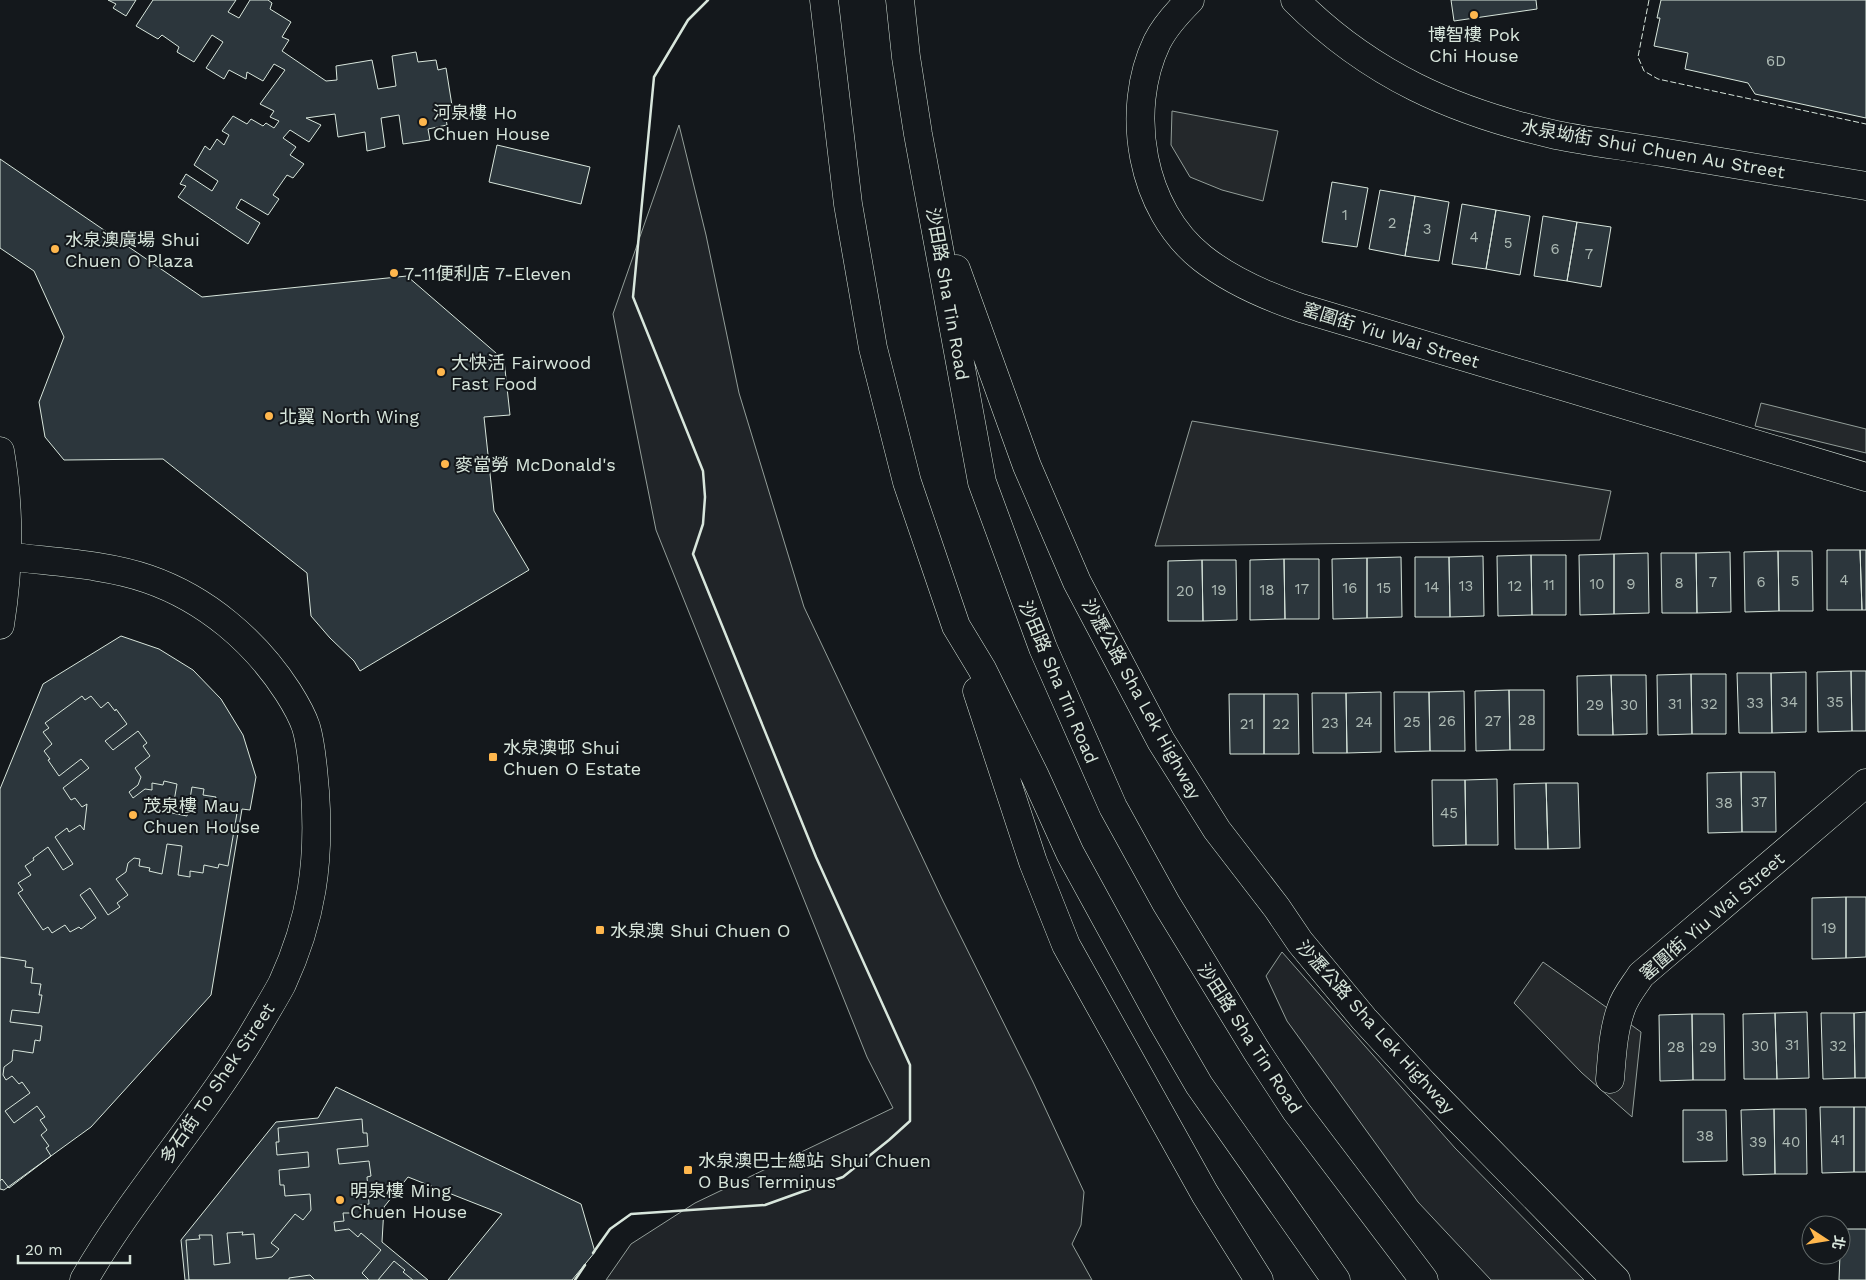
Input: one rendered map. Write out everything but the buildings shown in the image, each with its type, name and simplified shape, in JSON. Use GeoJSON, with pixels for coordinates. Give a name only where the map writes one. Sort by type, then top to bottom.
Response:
{"type":"FeatureCollection","features":[{"type":"Feature","properties":{"kind":"main road"},"geometry":{"type":"LineString","coordinates":[[824,0],[848,204],[873,348],[907,482],[1033,862],[1066,945],[1205,1194],[1259,1280]]}},
{"type":"Feature","properties":{"kind":"main road","name":"沙田路 Sha Tin Road"},"geometry":{"type":"LineString","coordinates":[[900,0],[906,57],[930,200],[982,482],[1043,648],[1113,807],[1166,903],[1256,1050],[1296,1111],[1424,1280]]}},
{"type":"Feature","properties":{"kind":"main road","name":"窰圍街 Yiu Wai Street"},"geometry":{"type":"LineString","coordinates":[[1190,0],[1169,24],[1158,41],[1150,59],[1142,100],[1142,141],[1153,188],[1162,210],[1187,244],[1202,258],[1258,292],[1300,308],[1866,477]]}},
{"type":"Feature","properties":{"kind":"main road","name":"水泉坳街 Shui Chuen Au Street"},"geometry":{"type":"LineString","coordinates":[[1295,0],[1338,39],[1370,63],[1436,98],[1483,116],[1557,135],[1866,186]]}},
{"type":"Feature","properties":{"kind":"main road","name":"沙瀝公路 Sha Lek Highway"},"geometry":{"type":"LineString","coordinates":[[930,200],[1027,466],[1076,582],[1161,741],[1187,783],[1217,830],[1277,908],[1300,942],[1364,1019],[1423,1083],[1616,1280]]}},
{"type":"Feature","properties":{"kind":"main road"},"geometry":{"type":"LineString","coordinates":[[0,451],[5,510],[6,556],[4,601],[0,625]]}},
{"type":"Feature","properties":{"kind":"main road","name":"多石街 To Shek Street"},"geometry":{"type":"LineString","coordinates":[[6,556],[88,566],[146,578],[194,601],[220,617],[260,655],[280,679],[295,703],[306,727],[313,768],[317,814],[317,853],[313,890],[305,926],[281,986],[247,1044],[210,1100],[123,1219],[84,1280]]}},
{"type":"Feature","properties":{"kind":"main road"},"geometry":{"type":"LineString","coordinates":[[956,626],[986,678],[1035,776],[1070,853],[1199,1085],[1336,1280]]}},
{"type":"Feature","properties":{"kind":"main road","name":"窰圍街 Yiu Wai Street"},"geometry":{"type":"LineString","coordinates":[[1610,1079],[1616,1028],[1621,1008],[1641,975],[1866,783]]}},
{"type":"Feature","properties":{"kind":"main road"},"geometry":{"type":"LineString","coordinates":[[1386,1229],[1443,1280]]}},
{"type":"Feature","properties":{"kind":"shaded area"},"geometry":{"type":"Polygon","coordinates":[[[1172,111],[1278,131],[1263,201],[1222,190],[1190,177],[1171,145],[1172,111]]]}},
{"type":"Feature","properties":{"kind":"shaded area"},"geometry":{"type":"Polygon","coordinates":[[[679,125],[706,235],[739,393],[804,607],[943,901],[1033,1082],[1084,1192],[1081,1225],[1072,1244],[1092,1280],[606,1280],[631,1244],[695,1203],[893,1108],[867,1057],[656,530],[613,314],[679,125]]]}},
{"type":"Feature","properties":{"kind":"shaded area"},"geometry":{"type":"Polygon","coordinates":[[[1761,403],[1866,429],[1866,453],[1755,426],[1761,403]]]}},
{"type":"Feature","properties":{"kind":"shaded area"},"geometry":{"type":"Polygon","coordinates":[[[1192,421],[1611,491],[1600,540],[1155,546],[1192,421]]]}},
{"type":"Feature","properties":{"kind":"shaded area"},"geometry":{"type":"Polygon","coordinates":[[[1282,952],[1455,1148],[1584,1280],[1491,1280],[1418,1202],[1287,1021],[1266,976],[1282,952]]]}},
{"type":"Feature","properties":{"kind":"shaded area"},"geometry":{"type":"Polygon","coordinates":[[[1543,962],[1641,1032],[1632,1117],[1582,1073],[1514,1003],[1543,962]]]}},
{"type":"Feature","properties":{"kind":"fence"},"geometry":{"type":"LineString","coordinates":[[1649,0],[1638,57],[1644,71],[1658,79],[1866,124]]}},
{"type":"Feature","properties":{"kind":"wall"},"geometry":{"type":"LineString","coordinates":[[593,1253],[610,1229],[631,1214],[765,1205],[843,1177],[910,1121],[910,1065],[816,857],[693,554],[703,524],[705,497],[703,471],[633,297],[654,77],[688,20],[708,0]]}},
{"type":"Feature","properties":{"kind":"wall"},"geometry":{"type":"LineString","coordinates":[[575,1280],[585,1265]]}},
{"type":"Feature","properties":{"kind":"place","name":"博智樓 Pok Chi House"},"geometry":{"type":"Point","coordinates":[1474,15]}},
{"type":"Feature","properties":{"kind":"place","name":"河泉樓 Ho Chuen House"},"geometry":{"type":"Point","coordinates":[423,122]}},
{"type":"Feature","properties":{"kind":"place","name":"水泉澳廣場 Shui Chuen O Plaza"},"geometry":{"type":"Point","coordinates":[55,249]}},
{"type":"Feature","properties":{"kind":"place","name":"7-11便利店 7-Eleven"},"geometry":{"type":"Point","coordinates":[394,273]}},
{"type":"Feature","properties":{"kind":"place","name":"大快活 Fairwood Fast Food"},"geometry":{"type":"Point","coordinates":[441,372]}},
{"type":"Feature","properties":{"kind":"place","name":"北翼 North Wing"},"geometry":{"type":"Point","coordinates":[269,416]}},
{"type":"Feature","properties":{"kind":"place","name":"麥當勞 McDonald's"},"geometry":{"type":"Point","coordinates":[445,464]}},
{"type":"Feature","properties":{"kind":"place","name":"水泉澳邨 Shui Chuen O Estate"},"geometry":{"type":"Point","coordinates":[493,757]}},
{"type":"Feature","properties":{"kind":"place","name":"茂泉樓 Mau Chuen House"},"geometry":{"type":"Point","coordinates":[133,815]}},
{"type":"Feature","properties":{"kind":"place","name":"水泉澳 Shui Chuen O"},"geometry":{"type":"Point","coordinates":[600,930]}},
{"type":"Feature","properties":{"kind":"place","name":"水泉澳巴士總站 Shui Chuen O Bus Terminus"},"geometry":{"type":"Point","coordinates":[688,1170]}},
{"type":"Feature","properties":{"kind":"place","name":"明泉樓 Ming Chuen House"},"geometry":{"type":"Point","coordinates":[340,1200]}}]}
